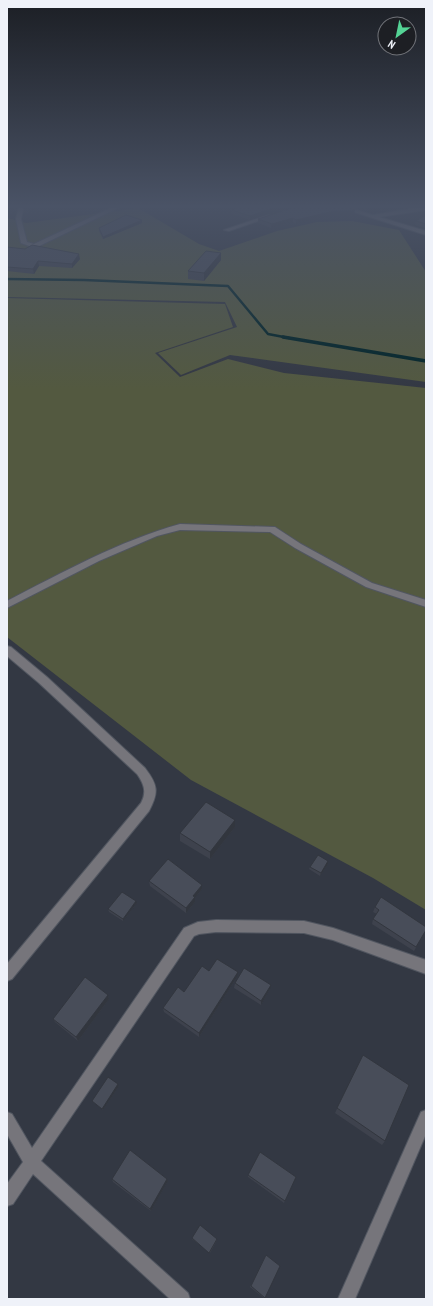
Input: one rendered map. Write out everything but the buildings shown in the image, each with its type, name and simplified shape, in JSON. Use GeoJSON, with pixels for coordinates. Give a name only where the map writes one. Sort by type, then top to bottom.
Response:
{"type":"FeatureCollection","features":[{"type":"Feature","properties":{"kind":"street"},"geometry":{"type":"LineString","coordinates":[[7,605],[96,560],[154,534],[188,527],[274,529],[298,546],[369,585],[426,604]]}},
{"type":"Feature","properties":{"kind":"street"},"geometry":{"type":"LineString","coordinates":[[7,650],[43,680],[141,771],[152,791],[145,807],[7,974]]}},
{"type":"Feature","properties":{"kind":"street"},"geometry":{"type":"LineString","coordinates":[[7,1198],[189,932],[216,926],[304,926],[333,934],[426,967]]}},
{"type":"Feature","properties":{"kind":"street"},"geometry":{"type":"LineString","coordinates":[[346,1299],[426,1116]]}},
{"type":"Feature","properties":{"kind":"street"},"geometry":{"type":"LineString","coordinates":[[7,1119],[32,1163],[182,1299]]}},
{"type":"Feature","properties":{"kind":"green space"},"geometry":{"type":"Polygon","coordinates":[[[7,267],[423,267],[426,272],[426,382],[230,355],[181,375],[158,353],[237,327],[225,302],[7,297],[7,267]]]}},
{"type":"Feature","properties":{"kind":"green space"},"geometry":{"type":"Polygon","coordinates":[[[7,298],[225,304],[233,327],[155,353],[180,377],[228,359],[284,373],[426,388],[426,910],[373,878],[191,780],[7,637],[7,298]]]}},
{"type":"Feature","properties":{"kind":"waterway"},"geometry":{"type":"LineString","coordinates":[[7,279],[84,280],[228,286],[268,334],[289,338]]}},
{"type":"Feature","properties":{"kind":"waterway"},"geometry":{"type":"LineString","coordinates":[[283,337],[426,361]]}}]}
